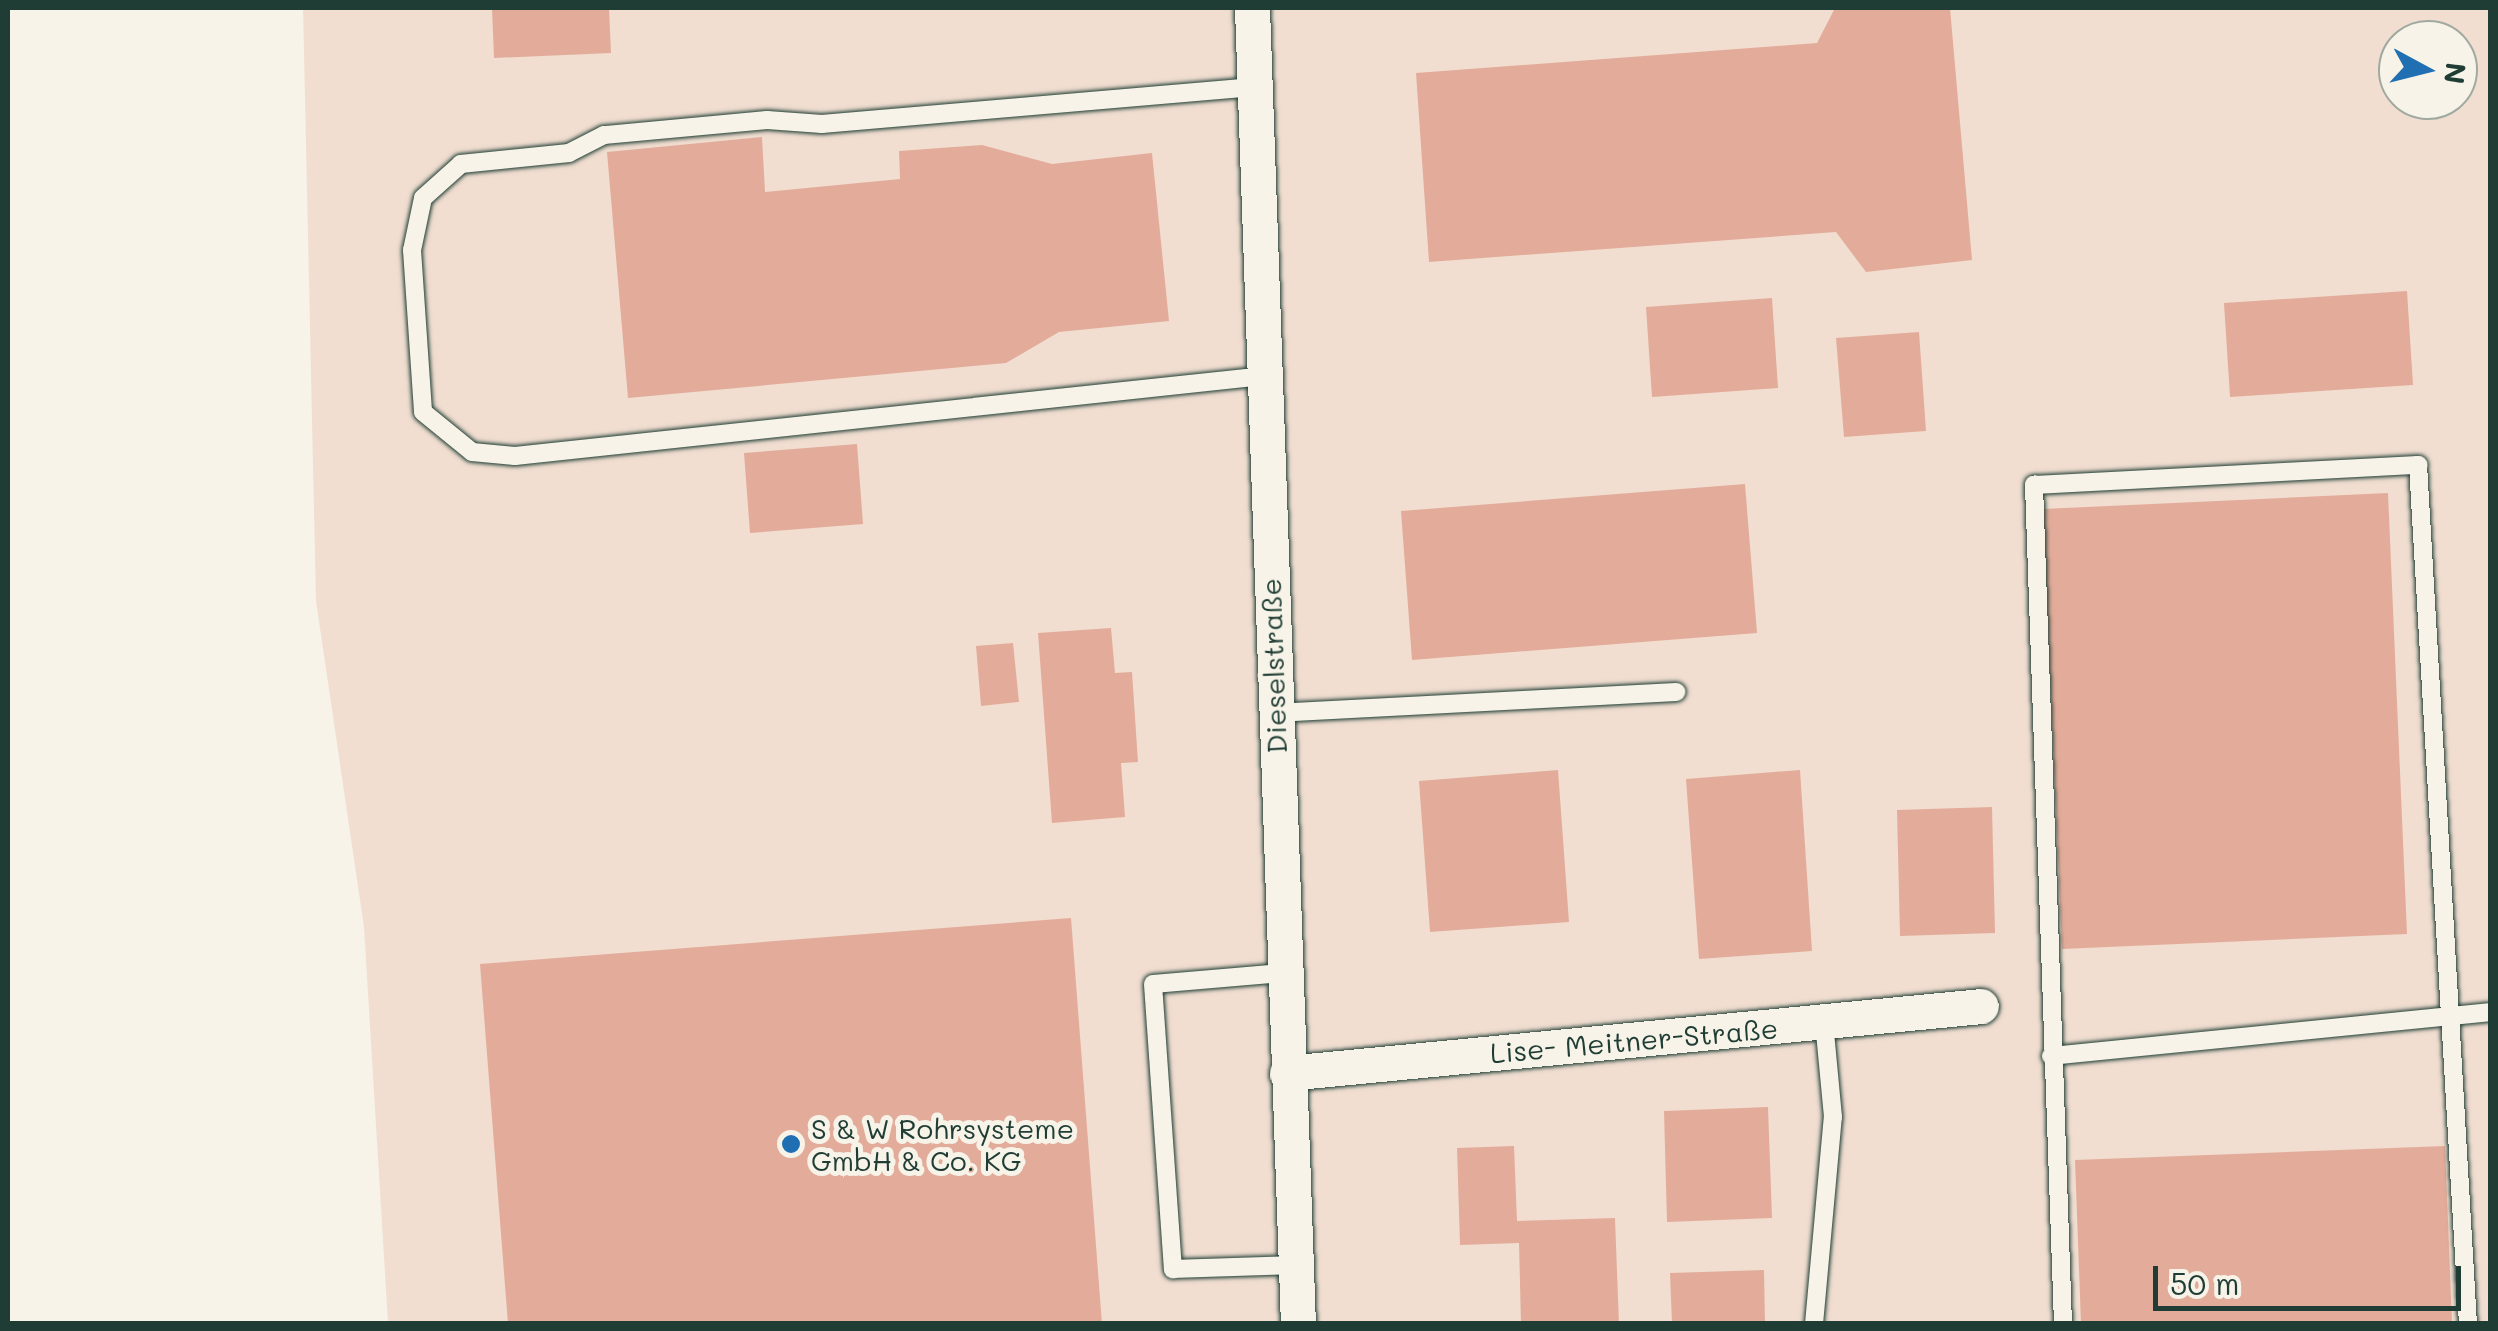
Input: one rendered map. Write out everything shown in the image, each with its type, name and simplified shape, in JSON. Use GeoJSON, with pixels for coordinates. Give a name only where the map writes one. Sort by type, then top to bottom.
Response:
{"type":"FeatureCollection","features":[{"type":"Feature","properties":{"kind":"street","name":"Dieselstraße"},"geometry":{"type":"LineString","coordinates":[[1252,8],[1282,973],[1298,1324]]}},
{"type":"Feature","properties":{"kind":"street","name":"Lise- Meitner-Straße"},"geometry":{"type":"LineString","coordinates":[[1286,1073],[1981,1006]]}},
{"type":"Feature","properties":{"kind":"lane"},"geometry":{"type":"LineString","coordinates":[[1254,87],[822,124],[767,120],[604,135],[568,153],[461,164],[423,198],[412,250],[423,412],[472,452],[515,456],[1263,376]]}},
{"type":"Feature","properties":{"kind":"lane"},"geometry":{"type":"LineString","coordinates":[[2063,1324],[2034,484],[2418,465],[2454,1016],[2468,1324]]}},
{"type":"Feature","properties":{"kind":"lane"},"geometry":{"type":"LineString","coordinates":[[1274,713],[1676,692]]}},
{"type":"Feature","properties":{"kind":"lane"},"geometry":{"type":"LineString","coordinates":[[1282,973],[1153,984],[1173,1270],[1296,1265]]}},
{"type":"Feature","properties":{"kind":"lane"},"geometry":{"type":"LineString","coordinates":[[2051,1056],[2490,1012]]}},
{"type":"Feature","properties":{"kind":"lane"},"geometry":{"type":"LineString","coordinates":[[1814,1324],[1833,1117],[1824,1021]]}},
{"type":"Feature","properties":{"kind":"shaded area"},"geometry":{"type":"Polygon","coordinates":[[[303,8],[2490,8],[2490,1323],[388,1323],[364,927],[316,601],[303,8]]]}},
{"type":"Feature","properties":{"kind":"building"},"geometry":{"type":"Polygon","coordinates":[[[492,8],[609,8],[611,53],[494,58],[492,8]]]}},
{"type":"Feature","properties":{"kind":"building"},"geometry":{"type":"Polygon","coordinates":[[[1835,8],[1950,8],[1972,260],[1866,272],[1836,232],[1429,262],[1416,73],[1817,43],[1835,8]]]}},
{"type":"Feature","properties":{"kind":"building"},"geometry":{"type":"Polygon","coordinates":[[[762,137],[765,192],[900,179],[899,151],[982,145],[1052,164],[1152,153],[1169,321],[1059,332],[1006,363],[628,398],[607,152],[762,137]]]}},
{"type":"Feature","properties":{"kind":"building"},"geometry":{"type":"Polygon","coordinates":[[[2407,291],[2413,385],[2230,397],[2224,303],[2407,291]]]}},
{"type":"Feature","properties":{"kind":"building"},"geometry":{"type":"Polygon","coordinates":[[[1772,298],[1778,388],[1652,397],[1646,307],[1772,298]]]}},
{"type":"Feature","properties":{"kind":"building"},"geometry":{"type":"Polygon","coordinates":[[[1919,332],[1926,431],[1844,437],[1836,338],[1919,332]]]}},
{"type":"Feature","properties":{"kind":"building"},"geometry":{"type":"Polygon","coordinates":[[[857,444],[863,524],[750,533],[744,453],[857,444]]]}},
{"type":"Feature","properties":{"kind":"building"},"geometry":{"type":"Polygon","coordinates":[[[1745,484],[1757,633],[1412,660],[1401,511],[1745,484]]]}},
{"type":"Feature","properties":{"kind":"building"},"geometry":{"type":"Polygon","coordinates":[[[2388,493],[2407,934],[2062,949],[2043,509],[2388,493]]]}},
{"type":"Feature","properties":{"kind":"building"},"geometry":{"type":"Polygon","coordinates":[[[1111,628],[1115,673],[1132,672],[1138,762],[1121,763],[1125,817],[1052,823],[1038,633],[1111,628]]]}},
{"type":"Feature","properties":{"kind":"building"},"geometry":{"type":"Polygon","coordinates":[[[1013,643],[1019,702],[981,706],[976,646],[1013,643]]]}},
{"type":"Feature","properties":{"kind":"building"},"geometry":{"type":"Polygon","coordinates":[[[1558,770],[1569,922],[1430,932],[1419,781],[1558,770]]]}},
{"type":"Feature","properties":{"kind":"building"},"geometry":{"type":"Polygon","coordinates":[[[1800,770],[1812,951],[1699,959],[1686,779],[1800,770]]]}},
{"type":"Feature","properties":{"kind":"building"},"geometry":{"type":"Polygon","coordinates":[[[1992,807],[1995,933],[1900,936],[1897,810],[1992,807]]]}},
{"type":"Feature","properties":{"kind":"building","name":"S & W Rohrsysteme GmbH & Co. KG"},"geometry":{"type":"Polygon","coordinates":[[[1071,918],[1102,1324],[508,1324],[480,964],[1071,918]]]}},
{"type":"Feature","properties":{"kind":"building"},"geometry":{"type":"Polygon","coordinates":[[[1768,1107],[1772,1218],[1667,1222],[1664,1111],[1768,1107]]]}},
{"type":"Feature","properties":{"kind":"building"},"geometry":{"type":"Polygon","coordinates":[[[1514,1146],[1517,1221],[1615,1218],[1619,1324],[1521,1324],[1519,1243],[1460,1245],[1457,1148],[1514,1146]]]}},
{"type":"Feature","properties":{"kind":"building"},"geometry":{"type":"Polygon","coordinates":[[[2445,1146],[2452,1324],[2081,1324],[2075,1160],[2445,1146]]]}},
{"type":"Feature","properties":{"kind":"building"},"geometry":{"type":"Polygon","coordinates":[[[1764,1270],[1765,1324],[1672,1324],[1670,1273],[1764,1270]]]}},
{"type":"Feature","properties":{"kind":"place","name":"S & W Rohrsysteme GmbH & Co. KG"},"geometry":{"type":"Point","coordinates":[791,1144]}}]}
